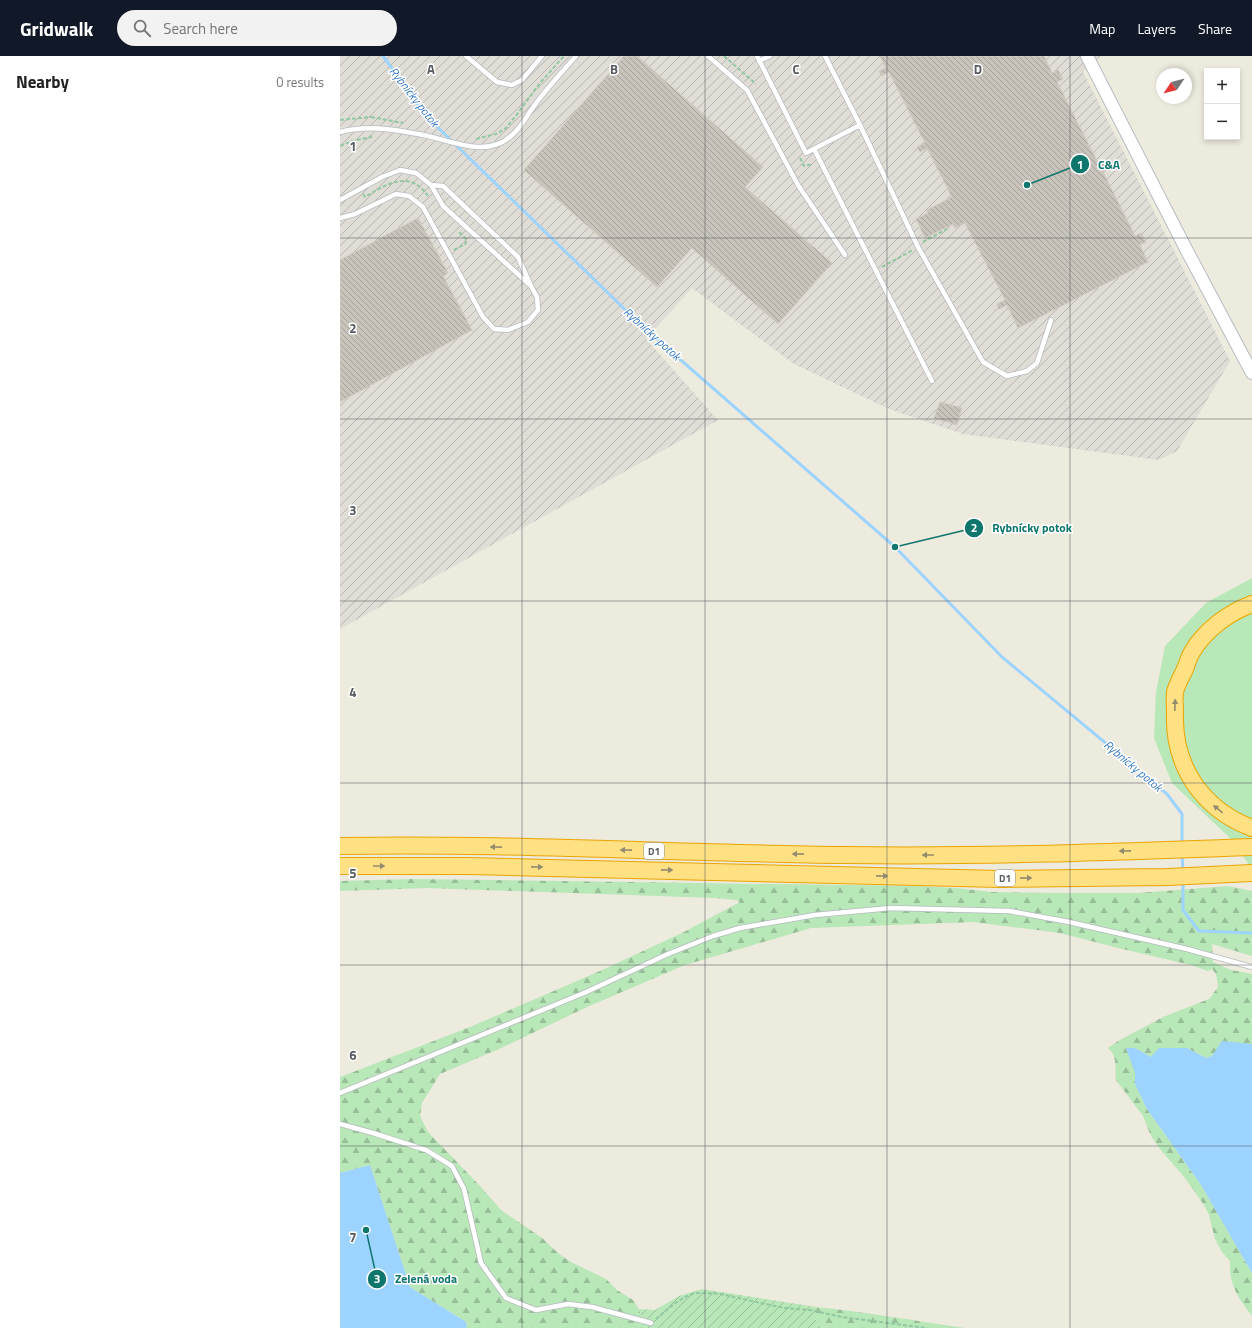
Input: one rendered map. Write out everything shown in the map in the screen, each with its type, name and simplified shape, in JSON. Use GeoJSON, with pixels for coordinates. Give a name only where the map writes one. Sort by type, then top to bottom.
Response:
{"type":"FeatureCollection","features":[{"type":"Feature","properties":{"kind":"highway"},"geometry":{"type":"LineString","coordinates":[[1252,604],[1236,610],[1210,629],[1192,652],[1175,692],[1174,728],[1181,759],[1192,780],[1201,792],[1223,813],[1252,828]]}},
{"type":"Feature","properties":{"kind":"highway","name":"D1"},"geometry":{"type":"LineString","coordinates":[[340,846],[469,846],[845,855],[967,855],[1252,847]]}},
{"type":"Feature","properties":{"kind":"highway","name":"D1"},"geometry":{"type":"LineString","coordinates":[[340,866],[468,866],[1000,878],[1167,877],[1252,872]]}},
{"type":"Feature","properties":{"kind":"highway"},"geometry":{"type":"LineString","coordinates":[[1233,874],[1252,882]]}},
{"type":"Feature","properties":{"kind":"main road"},"geometry":{"type":"LineString","coordinates":[[1087,56],[1252,373]]}},
{"type":"Feature","properties":{"kind":"lane"},"geometry":{"type":"LineString","coordinates":[[466,56],[497,82],[512,84],[522,80],[542,56]]}},
{"type":"Feature","properties":{"kind":"lane"},"geometry":{"type":"LineString","coordinates":[[340,132],[370,127],[419,134],[474,147],[495,146],[511,137],[537,102],[576,56]]}},
{"type":"Feature","properties":{"kind":"lane"},"geometry":{"type":"LineString","coordinates":[[708,56],[747,90],[798,185],[845,255]]}},
{"type":"Feature","properties":{"kind":"lane"},"geometry":{"type":"LineString","coordinates":[[756,56],[806,153],[860,125]]}},
{"type":"Feature","properties":{"kind":"lane"},"geometry":{"type":"LineString","coordinates":[[759,61],[770,56]]}},
{"type":"Feature","properties":{"kind":"lane"},"geometry":{"type":"LineString","coordinates":[[826,56],[918,247],[983,362],[1007,376],[1026,371],[1037,363],[1051,320]]}},
{"type":"Feature","properties":{"kind":"lane"},"geometry":{"type":"LineString","coordinates":[[814,149],[932,381]]}},
{"type":"Feature","properties":{"kind":"lane"},"geometry":{"type":"LineString","coordinates":[[340,200],[382,177],[400,170],[416,174],[431,185],[443,206],[531,286]]}},
{"type":"Feature","properties":{"kind":"lane"},"geometry":{"type":"LineString","coordinates":[[340,218],[355,214],[396,194],[409,196],[424,207],[483,317],[494,329],[508,330],[528,322],[538,310],[537,297],[518,257],[443,186],[431,185]]}},
{"type":"Feature","properties":{"kind":"lane"},"geometry":{"type":"LineString","coordinates":[[340,1093],[584,993],[668,954],[714,936],[740,928],[814,915],[891,908],[1009,911],[1069,922],[1187,949],[1252,967]]}},
{"type":"Feature","properties":{"kind":"lane"},"geometry":{"type":"LineString","coordinates":[[340,1124],[374,1133],[426,1150],[452,1166],[464,1189],[481,1263],[506,1298],[536,1310],[568,1304],[592,1307],[651,1323]]}},
{"type":"Feature","properties":{"kind":"path"},"geometry":{"type":"LineString","coordinates":[[474,139],[496,134],[505,129],[540,83],[564,56]]}},
{"type":"Feature","properties":{"kind":"path"},"geometry":{"type":"LineString","coordinates":[[724,56],[756,84]]}},
{"type":"Feature","properties":{"kind":"path"},"geometry":{"type":"LineString","coordinates":[[371,117],[394,120],[409,124]]}},
{"type":"Feature","properties":{"kind":"path"},"geometry":{"type":"LineString","coordinates":[[651,1323],[685,1297],[705,1293],[720,1294],[784,1308],[810,1310],[842,1317],[926,1328]]}},
{"type":"Feature","properties":{"kind":"shaded area"},"geometry":{"type":"Polygon","coordinates":[[[340,56],[1101,56],[1083,72],[1230,361],[1177,451],[1159,460],[963,434],[889,409],[794,364],[692,288],[646,339],[718,420],[340,629],[340,56]]]}},
{"type":"Feature","properties":{"kind":"green space"},"geometry":{"type":"Polygon","coordinates":[[[1252,578],[1252,869],[1231,839],[1172,783],[1154,738],[1156,692],[1165,646],[1206,603],[1252,578]]]}},
{"type":"Feature","properties":{"kind":"green space"},"geometry":{"type":"Polygon","coordinates":[[[413,879],[916,886],[991,892],[1054,893],[1138,893],[1228,886],[1252,891],[1252,956],[1212,944],[1213,962],[1231,970],[1252,974],[1252,1044],[1206,1058],[1187,1048],[1151,1057],[1135,1048],[1126,1048],[1136,1073],[1135,1084],[1147,1109],[1201,1185],[1252,1273],[1252,1316],[1235,1291],[1231,1277],[1230,1261],[1222,1252],[1215,1239],[1209,1215],[1204,1205],[1185,1178],[1160,1149],[1151,1136],[1143,1116],[1116,1080],[1115,1059],[1108,1048],[1163,1017],[1209,999],[1218,987],[1216,974],[1212,969],[1208,971],[1191,965],[1060,933],[974,922],[811,928],[685,965],[587,1007],[499,1049],[440,1074],[422,1103],[420,1116],[428,1132],[501,1210],[542,1238],[559,1254],[571,1262],[606,1279],[617,1290],[633,1300],[639,1309],[646,1328],[467,1328],[466,1322],[410,1287],[370,1165],[340,1173],[340,1077],[470,1027],[600,971],[684,932],[740,902],[736,900],[715,898],[427,888],[340,891],[340,881],[413,879]]]}},
{"type":"Feature","properties":{"kind":"green space"},"geometry":{"type":"Polygon","coordinates":[[[702,1289],[816,1307],[816,1325],[831,1328],[646,1328],[639,1309],[655,1310],[679,1296],[702,1289]]]}},
{"type":"Feature","properties":{"kind":"green space"},"geometry":{"type":"Polygon","coordinates":[[[816,1307],[965,1328],[831,1328],[816,1325],[816,1307]]]}},
{"type":"Feature","properties":{"kind":"water"},"geometry":{"type":"Polygon","coordinates":[[[1222,1041],[1252,1044],[1252,1273],[1201,1185],[1147,1109],[1135,1084],[1135,1073],[1126,1048],[1135,1048],[1151,1057],[1159,1048],[1187,1048],[1206,1058],[1212,1056],[1222,1041]]]}},
{"type":"Feature","properties":{"kind":"water"},"geometry":{"type":"Polygon","coordinates":[[[370,1165],[410,1287],[466,1322],[467,1328],[340,1328],[340,1173],[370,1165]]]}},
{"type":"Feature","properties":{"kind":"building"},"geometry":{"type":"Polygon","coordinates":[[[624,56],[637,56],[763,167],[745,187],[832,263],[778,324],[692,248],[657,287],[524,170],[624,56]]]}},
{"type":"Feature","properties":{"kind":"building"},"geometry":{"type":"Polygon","coordinates":[[[880,56],[1044,56],[1052,73],[1058,70],[1063,79],[1057,82],[1098,163],[1104,160],[1109,169],[1103,172],[1135,236],[1141,233],[1146,242],[1140,245],[1148,262],[1018,328],[1007,305],[999,309],[997,304],[1005,300],[965,223],[955,228],[953,224],[925,238],[916,219],[928,213],[927,210],[952,197],[927,148],[920,152],[917,147],[925,143],[889,72],[881,76],[879,71],[886,68],[880,56]]]}},
{"type":"Feature","properties":{"kind":"building"},"geometry":{"type":"Polygon","coordinates":[[[418,218],[448,273],[443,276],[472,330],[340,402],[340,260],[418,218]]]}},
{"type":"Feature","properties":{"kind":"building"},"geometry":{"type":"Polygon","coordinates":[[[940,402],[962,408],[957,425],[934,418],[940,402]]]}},
{"type":"Feature","properties":{"kind":"waterway","name":"Rybnícky potok"},"geometry":{"type":"LineString","coordinates":[[383,56],[427,117],[643,327],[895,547],[1002,657],[1167,794],[1182,814],[1182,844]]}},
{"type":"Feature","properties":{"kind":"waterway","name":"Rybnícky potok"},"geometry":{"type":"LineString","coordinates":[[1182,853],[1183,872]]}},
{"type":"Feature","properties":{"kind":"waterway","name":"Rybnícky potok"},"geometry":{"type":"LineString","coordinates":[[1183,881],[1183,910],[1199,931],[1252,933]]}},
{"type":"Feature","properties":{"kind":"place","name":"C&A"},"geometry":{"type":"Point","coordinates":[1027,185]}},
{"type":"Feature","properties":{"kind":"place","name":"Rybnícky potok"},"geometry":{"type":"Point","coordinates":[895,547]}},
{"type":"Feature","properties":{"kind":"place","name":"Zelená voda"},"geometry":{"type":"Point","coordinates":[366,1230]}}]}
